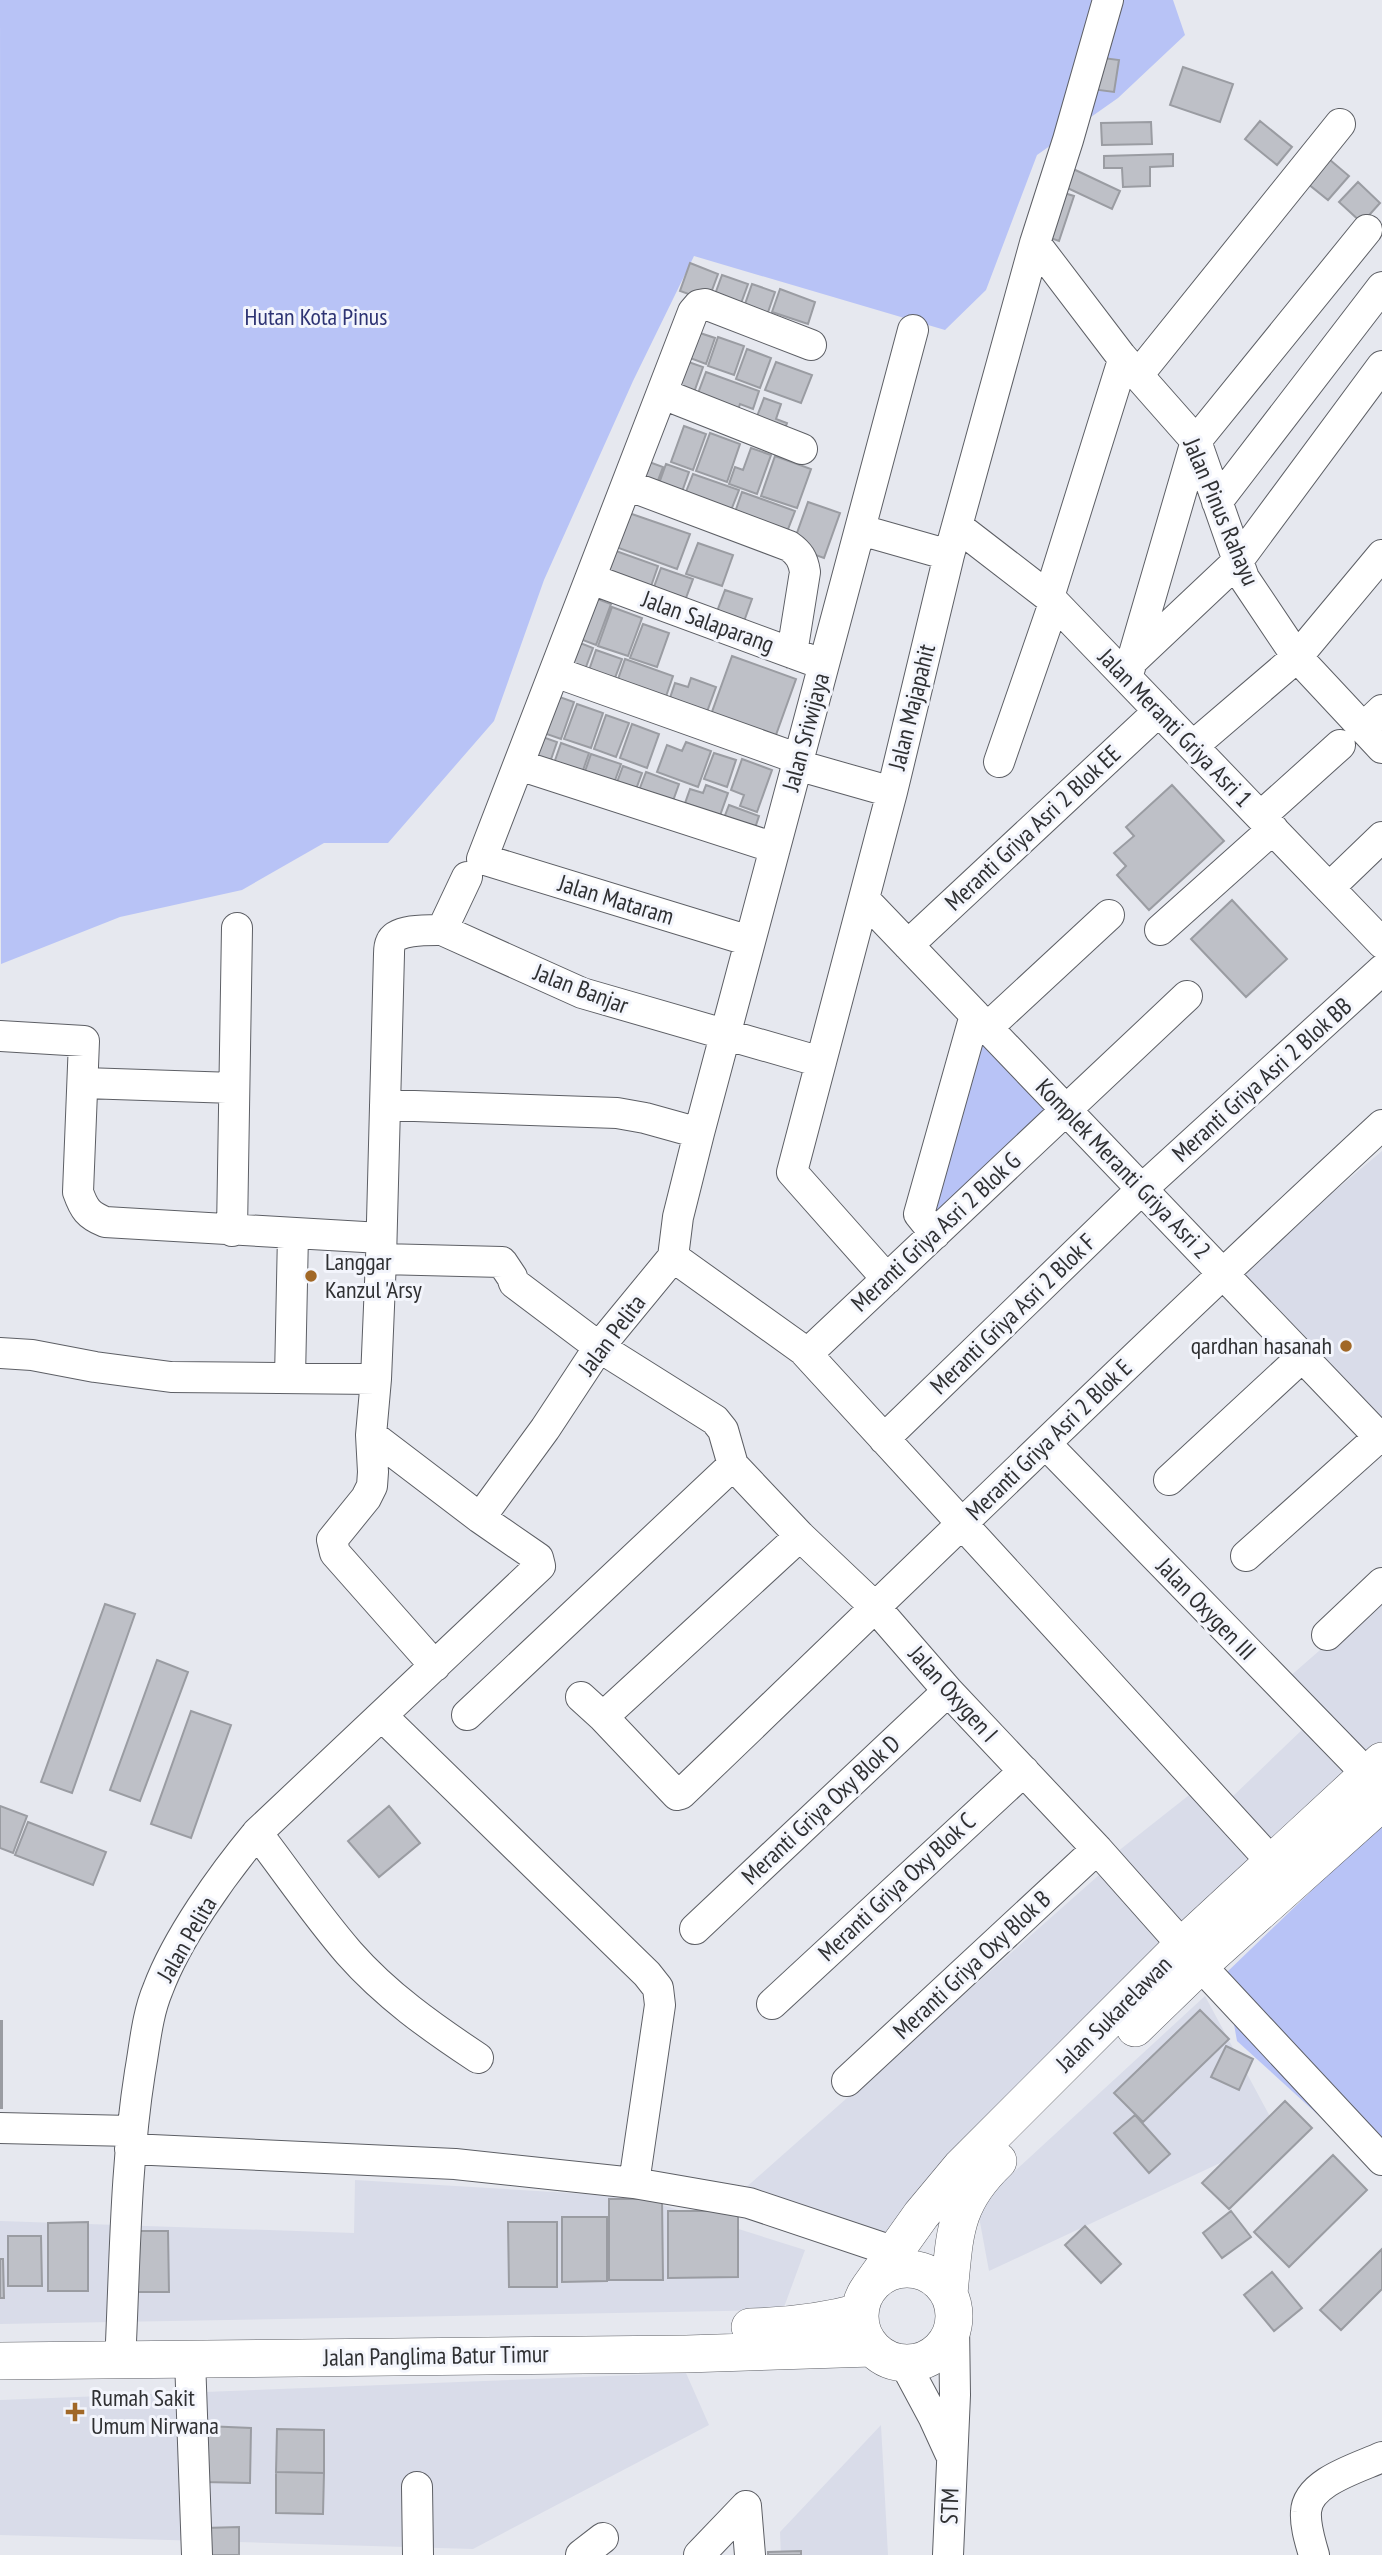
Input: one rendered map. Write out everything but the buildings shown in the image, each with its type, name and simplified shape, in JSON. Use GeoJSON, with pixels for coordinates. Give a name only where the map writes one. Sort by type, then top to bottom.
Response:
{"type":"FeatureCollection","features":[{"type":"Feature","properties":{"kind":"main road","name":"Jalan Sukarelawan"},"geometry":{"type":"LineString","coordinates":[[951,2309],[955,2233],[969,2194],[981,2178],[1191,1955],[1271,1861],[1377,1779]]}},
{"type":"Feature","properties":{"kind":"main road","name":"Jalan Sukarelawan"},"geometry":{"type":"LineString","coordinates":[[864,2300],[937,2194],[961,2167],[1377,1779]]}},
{"type":"Feature","properties":{"kind":"main road"},"geometry":{"type":"LineString","coordinates":[[910,2269],[932,2277],[951,2309],[948,2341],[936,2353],[921,2361],[905,2364],[888,2360],[872,2348],[864,2337],[864,2300],[880,2277],[894,2271],[910,2269]]}},
{"type":"Feature","properties":{"kind":"main road","name":"Jalan Panglima Batur Timur"},"geometry":{"type":"LineString","coordinates":[[0,2342],[121,2342],[777,2327],[832,2320],[864,2300]]}},
{"type":"Feature","properties":{"kind":"main road","name":"Jalan Panglima Batur Timur"},"geometry":{"type":"LineString","coordinates":[[0,2361],[686,2354],[872,2348]]}},
{"type":"Feature","properties":{"kind":"street","name":"Jalan Majapahit"},"geometry":{"type":"LineString","coordinates":[[887,1279],[792,1172],[892,792],[949,555],[1035,243],[1108,0]]}},
{"type":"Feature","properties":{"kind":"street"},"geometry":{"type":"LineString","coordinates":[[999,762],[1052,600],[1123,360],[1130,365],[1340,124]]}},
{"type":"Feature","properties":{"kind":"street"},"geometry":{"type":"LineString","coordinates":[[1129,670],[1196,441],[1367,230]]}},
{"type":"Feature","properties":{"kind":"street","name":"Jalan Pinus Rahayu"},"geometry":{"type":"LineString","coordinates":[[1035,243],[1130,365],[1196,441],[1244,578],[1297,657],[1367,733]]}},
{"type":"Feature","properties":{"kind":"street"},"geometry":{"type":"LineString","coordinates":[[1217,502],[1382,287]]}},
{"type":"Feature","properties":{"kind":"street"},"geometry":{"type":"LineString","coordinates":[[435,1666],[335,1553],[332,1539],[372,1486],[371,1435],[376,1379],[388,954],[391,940],[397,935],[442,930],[475,868],[519,765],[693,312],[702,304],[811,345]]}},
{"type":"Feature","properties":{"kind":"street","name":"Jalan Sriwijaya"},"geometry":{"type":"LineString","coordinates":[[699,1133],[913,330]]}},
{"type":"Feature","properties":{"kind":"street"},"geometry":{"type":"LineString","coordinates":[[1129,670],[1237,562],[1377,383]]}},
{"type":"Feature","properties":{"kind":"street"},"geometry":{"type":"LineString","coordinates":[[663,394],[802,449]]}},
{"type":"Feature","properties":{"kind":"street"},"geometry":{"type":"LineString","coordinates":[[627,485],[789,546],[797,552],[804,562],[805,572],[792,653]]}},
{"type":"Feature","properties":{"kind":"street","name":"Jalan Meranti Griya Asri 1"},"geometry":{"type":"LineString","coordinates":[[957,526],[1052,600],[1129,670],[1159,711],[1382,943]]}},
{"type":"Feature","properties":{"kind":"street"},"geometry":{"type":"LineString","coordinates":[[861,530],[949,555]]}},
{"type":"Feature","properties":{"kind":"street"},"geometry":{"type":"LineString","coordinates":[[1193,746],[1297,657],[1382,555]]}},
{"type":"Feature","properties":{"kind":"street","name":"Jalan Salaparang"},"geometry":{"type":"LineString","coordinates":[[591,579],[824,665]]}},
{"type":"Feature","properties":{"kind":"street"},"geometry":{"type":"LineString","coordinates":[[555,672],[798,762],[892,792]]}},
{"type":"Feature","properties":{"kind":"street","name":"Meranti Griya Asri 2 Blok EE"},"geometry":{"type":"LineString","coordinates":[[908,945],[1159,711]]}},
{"type":"Feature","properties":{"kind":"street"},"geometry":{"type":"LineString","coordinates":[[1160,930],[1267,823],[1367,733]]}},
{"type":"Feature","properties":{"kind":"street"},"geometry":{"type":"LineString","coordinates":[[519,765],[775,848]]}},
{"type":"Feature","properties":{"kind":"street"},"geometry":{"type":"LineString","coordinates":[[1329,888],[1382,836]]}},
{"type":"Feature","properties":{"kind":"street","name":"Jalan Mataram"},"geometry":{"type":"LineString","coordinates":[[475,868],[750,940]]}},
{"type":"Feature","properties":{"kind":"street","name":"Komplek Meranti Griya Asri 2"},"geometry":{"type":"LineString","coordinates":[[864,899],[1380,1438]]}},
{"type":"Feature","properties":{"kind":"street"},"geometry":{"type":"LineString","coordinates":[[934,1234],[919,1214],[981,1021],[1109,915]]}},
{"type":"Feature","properties":{"kind":"street"},"geometry":{"type":"LineString","coordinates":[[232,1231],[237,928]]}},
{"type":"Feature","properties":{"kind":"street","name":"Jalan Banjar"},"geometry":{"type":"LineString","coordinates":[[442,930],[582,993],[821,1062]]}},
{"type":"Feature","properties":{"kind":"street","name":"Meranti Griya Asri 2 Blok BB"},"geometry":{"type":"LineString","coordinates":[[1142,1189],[1382,970]]}},
{"type":"Feature","properties":{"kind":"street","name":"Meranti Griya Asri 2 Blok G"},"geometry":{"type":"LineString","coordinates":[[807,1354],[1187,996]]}},
{"type":"Feature","properties":{"kind":"street"},"geometry":{"type":"LineString","coordinates":[[0,1036],[84,1041],[78,1192],[90,1216],[105,1222],[293,1234],[381,1248],[502,1262],[513,1277],[514,1283],[599,1347]]}},
{"type":"Feature","properties":{"kind":"street"},"geometry":{"type":"LineString","coordinates":[[84,1083],[234,1088]]}},
{"type":"Feature","properties":{"kind":"street"},"geometry":{"type":"LineString","coordinates":[[385,1105],[617,1113],[699,1133],[678,1217],[673,1257],[807,1354],[1271,1861]]}},
{"type":"Feature","properties":{"kind":"street","name":"Meranti Griya Asri 2 Blok E"},"geometry":{"type":"LineString","coordinates":[[603,1717],[675,1794],[681,1794],[1222,1273],[1382,1125]]}},
{"type":"Feature","properties":{"kind":"street","name":"Meranti Griya Asri 2 Blok F"},"geometry":{"type":"LineString","coordinates":[[884,1439],[1142,1189]]}},
{"type":"Feature","properties":{"kind":"street"},"geometry":{"type":"LineString","coordinates":[[290,1378],[293,1234]]}},
{"type":"Feature","properties":{"kind":"street","name":"Jalan Pelita"},"geometry":{"type":"LineString","coordinates":[[121,2342],[131,2140],[148,2022],[157,1990],[172,1957],[232,1864],[257,1833],[540,1566],[538,1558],[480,1518],[545,1429],[599,1347],[673,1257]]}},
{"type":"Feature","properties":{"kind":"street","name":"Jalan Oxygen I"},"geometry":{"type":"LineString","coordinates":[[599,1347],[715,1420],[723,1430],[733,1465],[800,1536],[876,1608],[948,1692],[1097,1849],[1382,2161]]}},
{"type":"Feature","properties":{"kind":"street"},"geometry":{"type":"LineString","coordinates":[[0,1353],[32,1355],[171,1377],[376,1379]]}},
{"type":"Feature","properties":{"kind":"street"},"geometry":{"type":"LineString","coordinates":[[1169,1479],[1302,1357]]}},
{"type":"Feature","properties":{"kind":"street"},"geometry":{"type":"LineString","coordinates":[[371,1435],[480,1518]]}},
{"type":"Feature","properties":{"kind":"street"},"geometry":{"type":"LineString","coordinates":[[1246,1556],[1380,1438]]}},
{"type":"Feature","properties":{"kind":"street","name":"Jalan Oxygen III"},"geometry":{"type":"LineString","coordinates":[[1046,1444],[1377,1779]]}},
{"type":"Feature","properties":{"kind":"street"},"geometry":{"type":"LineString","coordinates":[[467,1715],[733,1465]]}},
{"type":"Feature","properties":{"kind":"street"},"geometry":{"type":"LineString","coordinates":[[581,1696],[603,1717],[800,1536]]}},
{"type":"Feature","properties":{"kind":"street"},"geometry":{"type":"LineString","coordinates":[[1327,1635],[1382,1583]]}},
{"type":"Feature","properties":{"kind":"street","name":"Meranti Griya Oxy Blok D"},"geometry":{"type":"LineString","coordinates":[[695,1930],[948,1692]]}},
{"type":"Feature","properties":{"kind":"street"},"geometry":{"type":"LineString","coordinates":[[382,1716],[647,1974],[658,1989],[660,2006],[634,2183]]}},
{"type":"Feature","properties":{"kind":"street","name":"Meranti Griya Oxy Blok C"},"geometry":{"type":"LineString","coordinates":[[772,2004],[1024,1771]]}},
{"type":"Feature","properties":{"kind":"street"},"geometry":{"type":"LineString","coordinates":[[257,1833],[366,1971],[427,2024],[478,2058]]}},
{"type":"Feature","properties":{"kind":"street","name":"Meranti Griya Oxy Blok B"},"geometry":{"type":"LineString","coordinates":[[847,2081],[1097,1849]]}},
{"type":"Feature","properties":{"kind":"street"},"geometry":{"type":"LineString","coordinates":[[0,2127],[131,2140],[455,2164],[634,2183],[749,2203],[895,2252]]}},
{"type":"Feature","properties":{"kind":"street","name":"STM"},"geometry":{"type":"LineString","coordinates":[[948,2555],[955,2395],[951,2309]]}},
{"type":"Feature","properties":{"kind":"street"},"geometry":{"type":"LineString","coordinates":[[190,2359],[197,2555]]}},
{"type":"Feature","properties":{"kind":"street"},"geometry":{"type":"LineString","coordinates":[[905,2364],[952,2457]]}},
{"type":"Feature","properties":{"kind":"street"},"geometry":{"type":"LineString","coordinates":[[1314,2555],[1306,2510],[1308,2500],[1324,2484],[1382,2457]]}},
{"type":"Feature","properties":{"kind":"street"},"geometry":{"type":"LineString","coordinates":[[416,2487],[418,2555]]}},
{"type":"Feature","properties":{"kind":"street"},"geometry":{"type":"LineString","coordinates":[[699,2555],[746,2506],[750,2555]]}},
{"type":"Feature","properties":{"kind":"shaded area","name":"qardhan hasanah"},"geometry":{"type":"Polygon","coordinates":[[[1382,1151],[1382,1420],[1239,1272],[1382,1151]]]}},
{"type":"Feature","properties":{"kind":"shaded area"},"geometry":{"type":"Polygon","coordinates":[[[1382,1596],[1382,1755],[1373,1764],[1288,1678],[1382,1596]]]}},
{"type":"Feature","properties":{"kind":"shaded area"},"geometry":{"type":"Polygon","coordinates":[[[1305,1727],[1355,1775],[1279,1852],[1229,1800],[1305,1727]]]}},
{"type":"Feature","properties":{"kind":"shaded area"},"geometry":{"type":"Polygon","coordinates":[[[1193,1792],[1261,1862],[1191,1933],[1117,1852],[1193,1792]]]}},
{"type":"Feature","properties":{"kind":"shaded area"},"geometry":{"type":"Polygon","coordinates":[[[1099,1875],[1170,1947],[889,2237],[743,2190],[1099,1875]]]}},
{"type":"Feature","properties":{"kind":"shaded area"},"geometry":{"type":"Polygon","coordinates":[[[1205,1996],[1280,2135],[989,2271],[977,2206],[1205,1996]]]}},
{"type":"Feature","properties":{"kind":"shaded area"},"geometry":{"type":"Polygon","coordinates":[[[355,2180],[637,2197],[805,2250],[783,2310],[0,2324],[0,2221],[354,2233],[355,2180]]]}},
{"type":"Feature","properties":{"kind":"shaded area"},"geometry":{"type":"Polygon","coordinates":[[[686,2373],[709,2425],[473,2549],[0,2535],[0,2400],[686,2373]]]}},
{"type":"Feature","properties":{"kind":"shaded area"},"geometry":{"type":"Polygon","coordinates":[[[881,2425],[888,2555],[781,2555],[780,2532],[881,2425]]]}},
{"type":"Feature","properties":{"kind":"green space","name":"Hutan Kota Pinus"},"geometry":{"type":"Polygon","coordinates":[[[0,0],[1173,0],[1185,35],[1118,98],[1037,155],[986,290],[945,330],[694,256],[633,381],[544,580],[494,721],[388,843],[324,843],[242,890],[120,917],[1,964],[0,0]]]}},
{"type":"Feature","properties":{"kind":"green space"},"geometry":{"type":"Polygon","coordinates":[[[978,1036],[1049,1114],[927,1224],[978,1036]]]}},
{"type":"Feature","properties":{"kind":"green space"},"geometry":{"type":"Polygon","coordinates":[[[1382,1823],[1382,2173],[1237,2041],[1225,1974],[1382,1823]]]}},
{"type":"Feature","properties":{"kind":"place","name":"Langgar Kanzul 'Arsy"},"geometry":{"type":"Point","coordinates":[311,1276]}},
{"type":"Feature","properties":{"kind":"place","name":"qardhan hasanah"},"geometry":{"type":"Point","coordinates":[1346,1346]}},
{"type":"Feature","properties":{"kind":"place","name":"Rumah Sakit Umum Nirwana"},"geometry":{"type":"Point","coordinates":[75,2412]}}]}
